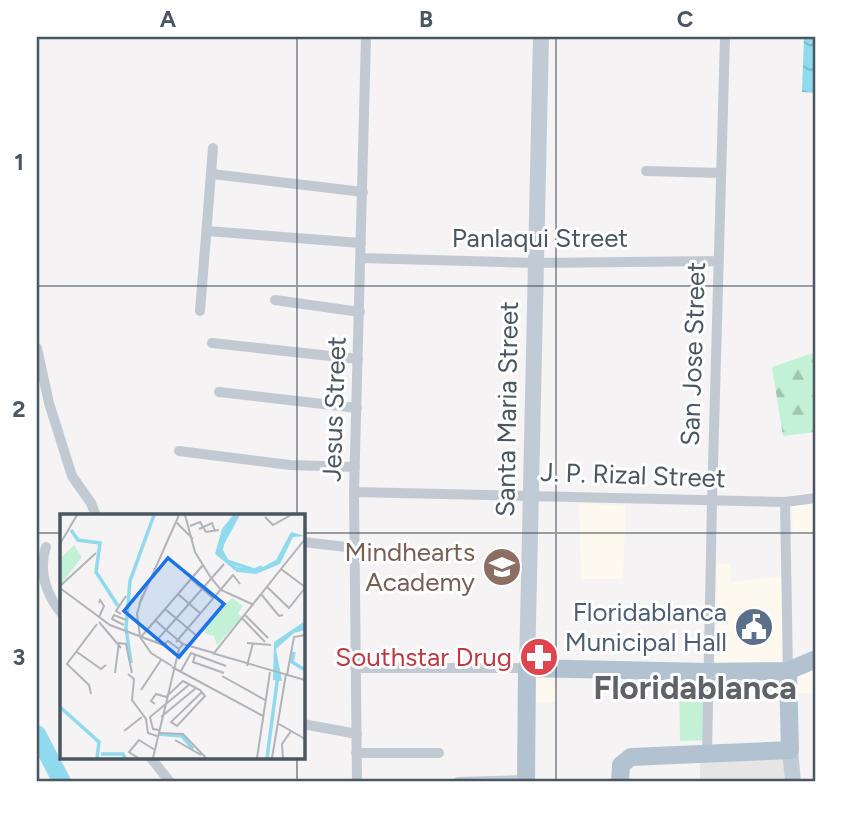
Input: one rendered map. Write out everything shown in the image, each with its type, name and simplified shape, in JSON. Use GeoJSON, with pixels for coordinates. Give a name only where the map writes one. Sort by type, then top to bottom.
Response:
{"type":"FeatureCollection","features":[{"type":"Feature","properties":{"kind":"main road"},"geometry":{"type":"LineString","coordinates":[[527,668],[788,671],[816,659]]}},
{"type":"Feature","properties":{"kind":"main road","name":"Santa Maria Street"},"geometry":{"type":"LineString","coordinates":[[526,781],[527,668]]}},
{"type":"Feature","properties":{"kind":"main road"},"geometry":{"type":"LineString","coordinates":[[620,782],[621,765],[626,758],[790,750],[788,671]]}},
{"type":"Feature","properties":{"kind":"street","name":"Jesus Street"},"geometry":{"type":"LineString","coordinates":[[357,782],[354,492],[366,37]]}},
{"type":"Feature","properties":{"kind":"street","name":"Santa Maria Street"},"geometry":{"type":"LineString","coordinates":[[527,668],[541,37]]}},
{"type":"Feature","properties":{"kind":"street","name":"San Jose Street"},"geometry":{"type":"LineString","coordinates":[[707,754],[725,37]]}},
{"type":"Feature","properties":{"kind":"street"},"geometry":{"type":"LineString","coordinates":[[201,311],[212,148]]}},
{"type":"Feature","properties":{"kind":"street"},"geometry":{"type":"LineString","coordinates":[[646,170],[721,173]]}},
{"type":"Feature","properties":{"kind":"street"},"geometry":{"type":"LineString","coordinates":[[212,174],[363,192]]}},
{"type":"Feature","properties":{"kind":"street"},"geometry":{"type":"LineString","coordinates":[[207,231],[361,243]]}},
{"type":"Feature","properties":{"kind":"street","name":"Panlaqui Street"},"geometry":{"type":"LineString","coordinates":[[361,258],[537,263],[718,261]]}},
{"type":"Feature","properties":{"kind":"street"},"geometry":{"type":"LineString","coordinates":[[275,300],[360,312]]}},
{"type":"Feature","properties":{"kind":"street"},"geometry":{"type":"LineString","coordinates":[[212,344],[358,359]]}},
{"type":"Feature","properties":{"kind":"street"},"geometry":{"type":"LineString","coordinates":[[37,348],[49,403],[72,476],[91,503],[95,514]]}},
{"type":"Feature","properties":{"kind":"street"},"geometry":{"type":"LineString","coordinates":[[219,392],[357,408]]}},
{"type":"Feature","properties":{"kind":"street"},"geometry":{"type":"LineString","coordinates":[[179,451],[290,465],[355,467]]}},
{"type":"Feature","properties":{"kind":"street","name":"J. P. Rizal Street"},"geometry":{"type":"LineString","coordinates":[[354,492],[785,502],[816,498]]}},
{"type":"Feature","properties":{"kind":"street"},"geometry":{"type":"LineString","coordinates":[[785,502],[788,671]]}},
{"type":"Feature","properties":{"kind":"street"},"geometry":{"type":"LineString","coordinates":[[304,542],[355,548]]}},
{"type":"Feature","properties":{"kind":"street"},"geometry":{"type":"LineString","coordinates":[[46,547],[41,565],[46,584],[60,611]]}},
{"type":"Feature","properties":{"kind":"street"},"geometry":{"type":"LineString","coordinates":[[355,668],[527,668]]}},
{"type":"Feature","properties":{"kind":"street"},"geometry":{"type":"LineString","coordinates":[[304,724],[356,734]]}},
{"type":"Feature","properties":{"kind":"street"},"geometry":{"type":"LineString","coordinates":[[790,750],[793,782]]}},
{"type":"Feature","properties":{"kind":"street"},"geometry":{"type":"LineString","coordinates":[[356,753],[439,752]]}},
{"type":"Feature","properties":{"kind":"street"},"geometry":{"type":"LineString","coordinates":[[152,760],[162,777],[170,782]]}},
{"type":"Feature","properties":{"kind":"street"},"geometry":{"type":"LineString","coordinates":[[458,782],[526,781]]}},
{"type":"Feature","properties":{"kind":"shaded area"},"geometry":{"type":"Polygon","coordinates":[[[816,493],[816,531],[793,535],[791,495],[816,493]]]}},
{"type":"Feature","properties":{"kind":"shaded area"},"geometry":{"type":"Polygon","coordinates":[[[579,504],[626,505],[623,579],[581,579],[579,504]]]}},
{"type":"Feature","properties":{"kind":"shaded area"},"geometry":{"type":"Polygon","coordinates":[[[717,563],[730,564],[731,582],[784,576],[781,662],[715,662],[717,563]]]}},
{"type":"Feature","properties":{"kind":"shaded area"},"geometry":{"type":"Polygon","coordinates":[[[816,666],[816,693],[795,693],[797,674],[816,666]]]}},
{"type":"Feature","properties":{"kind":"shaded area"},"geometry":{"type":"Polygon","coordinates":[[[554,673],[555,702],[534,703],[534,674],[554,673]]]}},
{"type":"Feature","properties":{"kind":"shaded area"},"geometry":{"type":"Polygon","coordinates":[[[783,758],[785,782],[700,782],[700,762],[783,758]]]}},
{"type":"Feature","properties":{"kind":"green space"},"geometry":{"type":"Polygon","coordinates":[[[816,352],[816,432],[783,436],[772,367],[816,352]]]}},
{"type":"Feature","properties":{"kind":"green space"},"geometry":{"type":"Polygon","coordinates":[[[679,680],[708,680],[709,740],[680,741],[679,680]]]}},
{"type":"Feature","properties":{"kind":"water"},"geometry":{"type":"Polygon","coordinates":[[[804,37],[816,37],[816,93],[802,92],[804,37]]]}},
{"type":"Feature","properties":{"kind":"waterway"},"geometry":{"type":"LineString","coordinates":[[37,734],[62,782]]}},
{"type":"Feature","properties":{"kind":"place","name":"Mindhearts Academy"},"geometry":{"type":"Point","coordinates":[502,567]}},
{"type":"Feature","properties":{"kind":"place","name":"Floridablanca Municipal Hall"},"geometry":{"type":"Point","coordinates":[754,627]}},
{"type":"Feature","properties":{"kind":"place","name":"Southstar Drug"},"geometry":{"type":"Point","coordinates":[539,657]}},
{"type":"Feature","properties":{"kind":"district","name":"Floridablanca"},"geometry":{"type":"Point","coordinates":[695,687]}}]}
